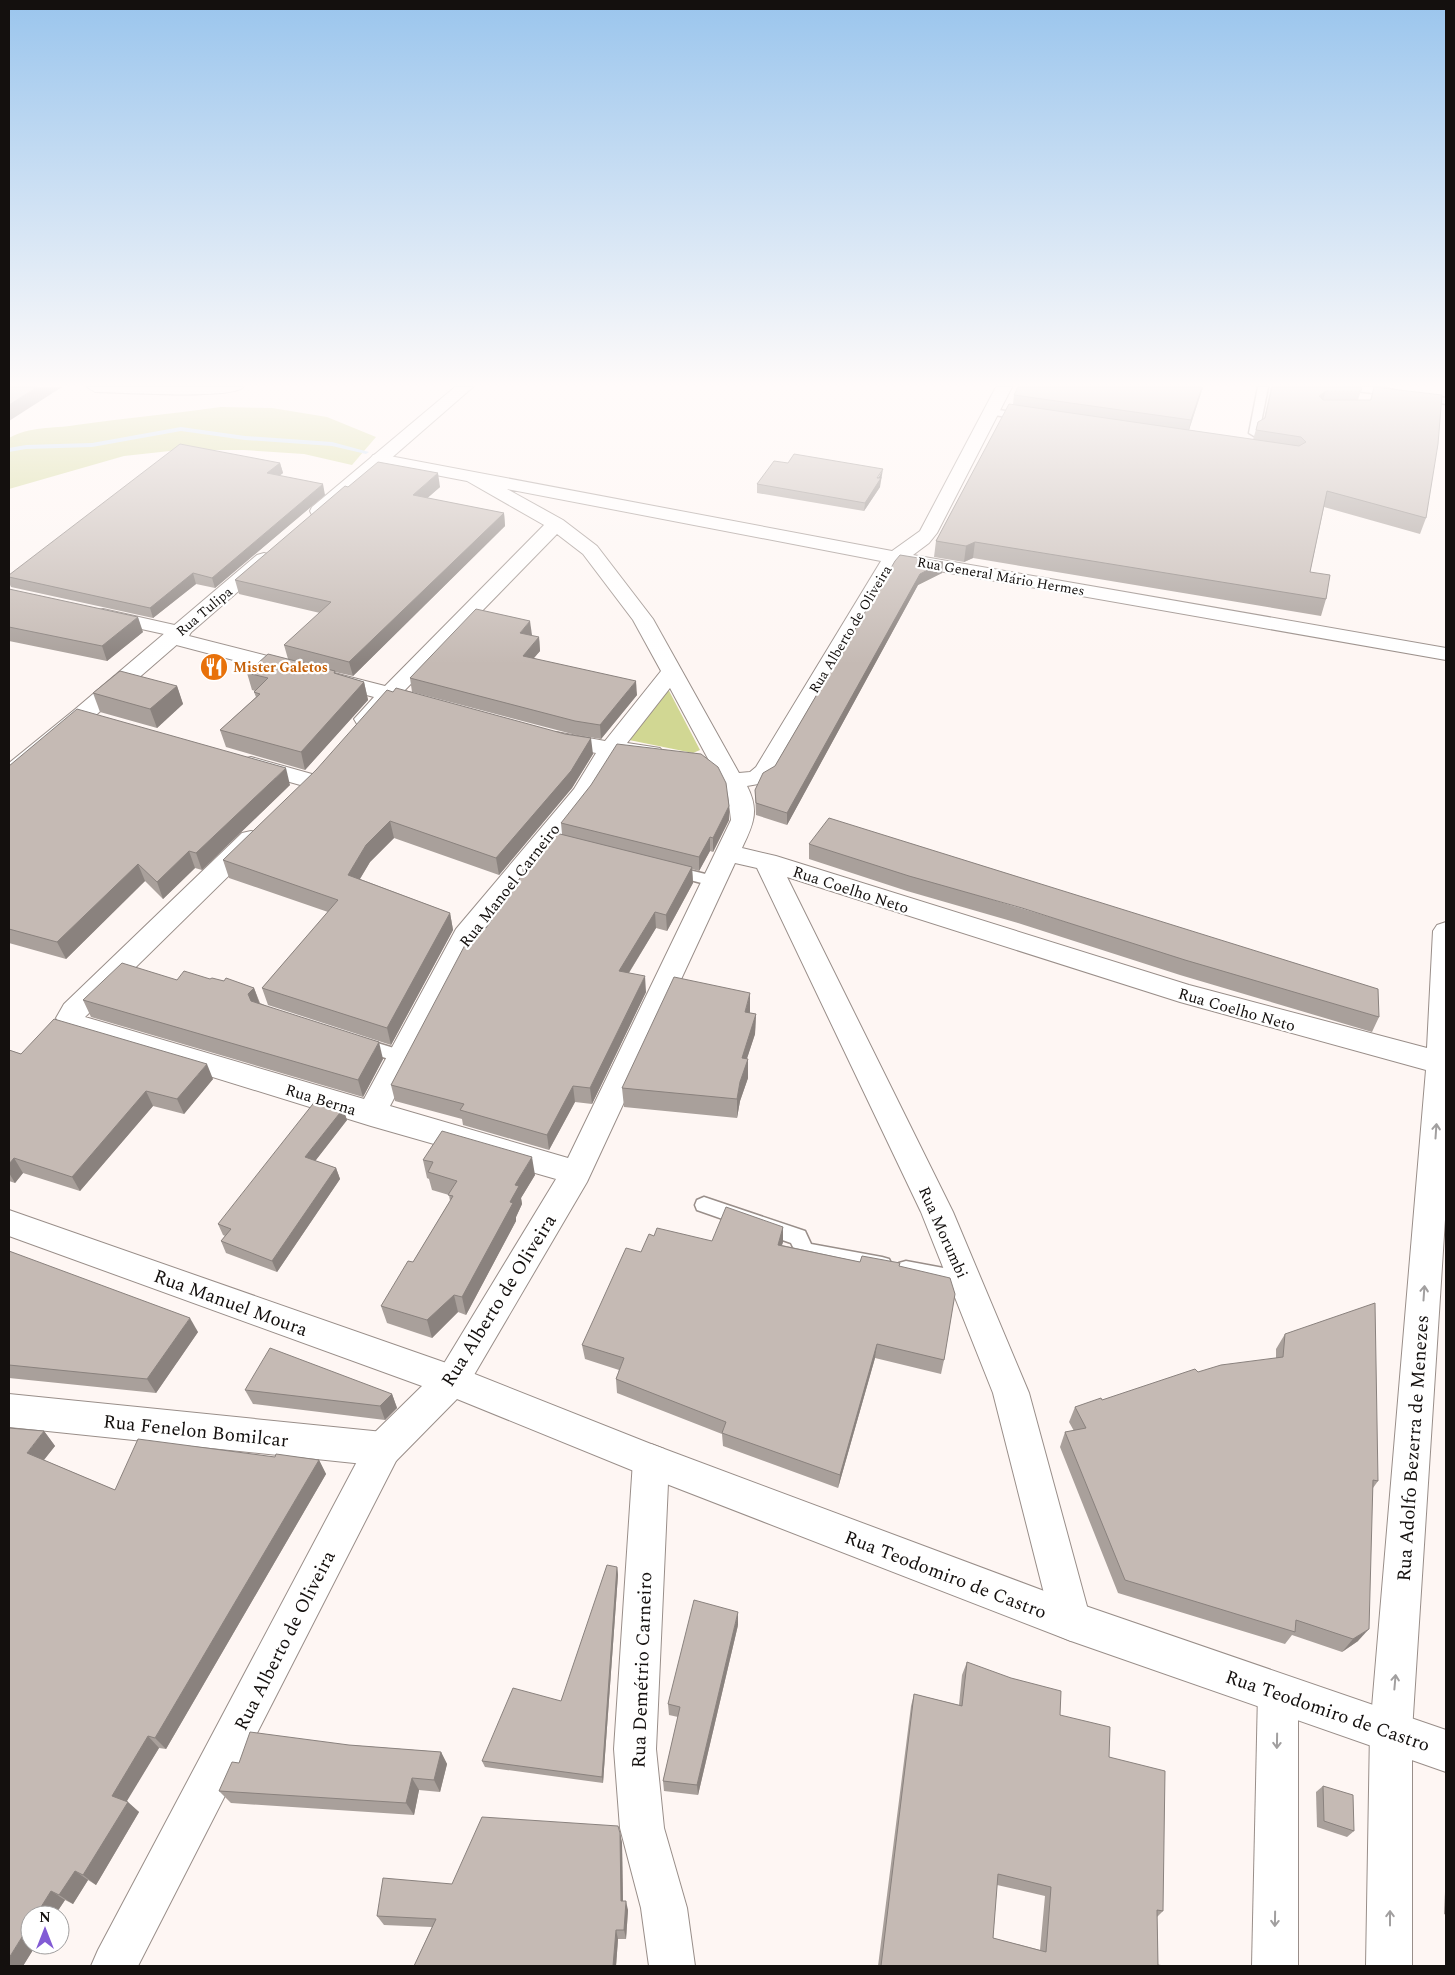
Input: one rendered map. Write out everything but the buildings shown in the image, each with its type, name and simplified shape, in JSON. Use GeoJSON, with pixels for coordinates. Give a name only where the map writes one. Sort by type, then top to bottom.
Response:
{"type":"FeatureCollection","features":[{"type":"Feature","properties":{"kind":"street"},"geometry":{"type":"LineString","coordinates":[[306,523],[356,479]]}},
{"type":"Feature","properties":{"kind":"street"},"geometry":{"type":"LineString","coordinates":[[476,479],[556,524],[590,550],[643,619],[740,796],[742,820],[727,853]]}},
{"type":"Feature","properties":{"kind":"street","name":"Rua General Mário Hermes"},"geometry":{"type":"LineString","coordinates":[[490,479],[892,557],[1446,654]]}},
{"type":"Feature","properties":{"kind":"street","name":"Rua Alberto de Oliveira"},"geometry":{"type":"LineString","coordinates":[[731,781],[756,778],[764,772],[892,557],[913,549],[928,533],[956,479]]}},
{"type":"Feature","properties":{"kind":"street"},"geometry":{"type":"LineString","coordinates":[[350,738],[388,694],[556,524]]}},
{"type":"Feature","properties":{"kind":"street","name":"Rua Tulipa"},"geometry":{"type":"LineString","coordinates":[[9,774],[177,635],[276,548]]}},
{"type":"Feature","properties":{"kind":"street"},"geometry":{"type":"LineString","coordinates":[[85,611],[426,704]]}},
{"type":"Feature","properties":{"kind":"street","name":"Rua Manoel Carneiro"},"geometry":{"type":"LineString","coordinates":[[371,1114],[465,936],[553,841],[610,749],[672,671]]}},
{"type":"Feature","properties":{"kind":"street"},"geometry":{"type":"LineString","coordinates":[[81,716],[110,724]]}},
{"type":"Feature","properties":{"kind":"street"},"geometry":{"type":"LineString","coordinates":[[538,734],[576,744],[720,761]]}},
{"type":"Feature","properties":{"kind":"street"},"geometry":{"type":"LineString","coordinates":[[234,760],[310,781]]}},
{"type":"Feature","properties":{"kind":"street","name":"Rua Berna"},"geometry":{"type":"LineString","coordinates":[[268,823],[74,1011],[70,1018],[74,1024],[371,1114],[576,1173]]}},
{"type":"Feature","properties":{"kind":"street","name":"Rua Alberto de Oliveira"},"geometry":{"type":"LineString","coordinates":[[114,1966],[383,1449],[452,1381],[576,1173],[727,853]]}},
{"type":"Feature","properties":{"kind":"street","name":"Rua Coelho Neto"},"geometry":{"type":"LineString","coordinates":[[727,853],[767,862],[1124,976],[1262,1017],[1444,1063]]}},
{"type":"Feature","properties":{"kind":"street","name":"Rua Morumbi"},"geometry":{"type":"LineString","coordinates":[[767,862],[937,1212],[1011,1393],[1071,1621]]}},
{"type":"Feature","properties":{"kind":"street","name":"Rua Adolfo Bezerra de Menezes"},"geometry":{"type":"LineString","coordinates":[[1389,1966],[1391,1731],[1444,1063],[1446,931]]}},
{"type":"Feature","properties":{"kind":"street","name":"Rua Manuel Moura"},"geometry":{"type":"LineString","coordinates":[[9,1224],[452,1381]]}},
{"type":"Feature","properties":{"kind":"street","name":"Rua Teodomiro de Castro"},"geometry":{"type":"LineString","coordinates":[[452,1381],[651,1461],[1071,1621],[1446,1751]]}},
{"type":"Feature","properties":{"kind":"street","name":"Rua Fenelon Bomilcar"},"geometry":{"type":"LineString","coordinates":[[9,1410],[383,1449]]}},
{"type":"Feature","properties":{"kind":"street","name":"Rua Demétrio Carneiro"},"geometry":{"type":"LineString","coordinates":[[651,1461],[635,1749],[642,1828],[664,1908],[672,1966]]}},
{"type":"Feature","properties":{"kind":"street"},"geometry":{"type":"LineString","coordinates":[[1274,1966],[1278,1693]]}},
{"type":"Feature","properties":{"kind":"lane"},"geometry":{"type":"LineString","coordinates":[[656,867],[713,881]]}},
{"type":"Feature","properties":{"kind":"lane"},"geometry":{"type":"LineString","coordinates":[[346,1039],[401,1057]]}},
{"type":"Feature","properties":{"kind":"lane"},"geometry":{"type":"LineString","coordinates":[[704,1206],[798,1237],[806,1251],[965,1280]]}},
{"type":"Feature","properties":{"kind":"green space"},"geometry":{"type":"Polygon","coordinates":[[[9,479],[43,479],[9,489],[9,479]]]}},
{"type":"Feature","properties":{"kind":"green space"},"geometry":{"type":"Polygon","coordinates":[[[666,685],[700,750],[693,753],[629,740],[666,685]]]}},
{"type":"Feature","properties":{"kind":"place","name":"Mister Galetos"},"geometry":{"type":"Point","coordinates":[214,667]}}]}
